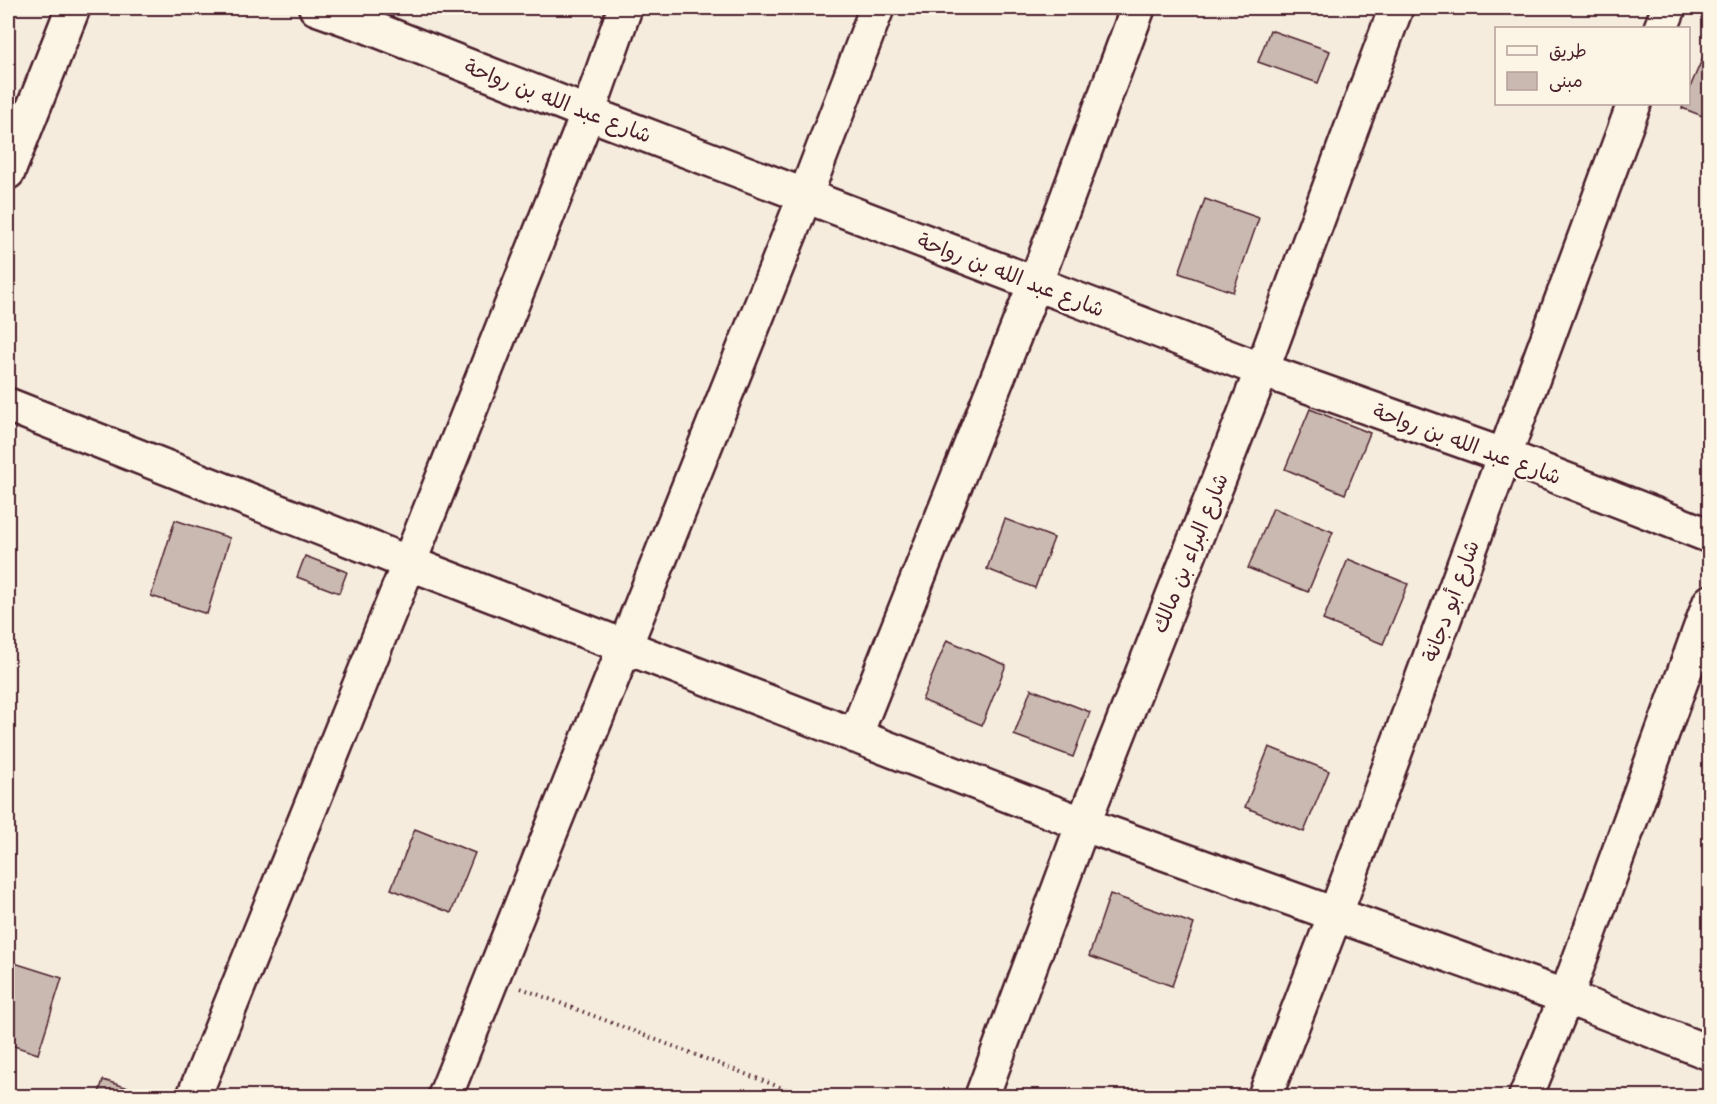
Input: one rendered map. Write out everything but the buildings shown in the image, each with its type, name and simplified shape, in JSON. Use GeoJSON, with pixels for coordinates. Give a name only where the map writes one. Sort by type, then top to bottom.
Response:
{"type":"FeatureCollection","features":[{"type":"Feature","properties":{"kind":"street"},"geometry":{"type":"LineString","coordinates":[[8,172],[73,8]]}},
{"type":"Feature","properties":{"kind":"street","name":"شارع عبد الله بن رواحة"},"geometry":{"type":"LineString","coordinates":[[316,8],[1262,370],[1505,456],[1710,536]]}},
{"type":"Feature","properties":{"kind":"street"},"geometry":{"type":"LineString","coordinates":[[194,1096],[588,113],[625,8]]}},
{"type":"Feature","properties":{"kind":"street"},"geometry":{"type":"LineString","coordinates":[[445,1096],[805,196],[877,8]]}},
{"type":"Feature","properties":{"kind":"street"},"geometry":{"type":"LineString","coordinates":[[855,736],[1035,284],[1138,8]]}},
{"type":"Feature","properties":{"kind":"street","name":"شارع البراء بن مالك"},"geometry":{"type":"LineString","coordinates":[[982,1096],[1083,824],[1262,370],[1396,8]]}},
{"type":"Feature","properties":{"kind":"street"},"geometry":{"type":"LineString","coordinates":[[1661,27],[1669,8]]}},
{"type":"Feature","properties":{"kind":"street","name":"شارع أبو دجانة"},"geometry":{"type":"LineString","coordinates":[[1265,1096],[1335,915],[1634,105]]}},
{"type":"Feature","properties":{"kind":"street"},"geometry":{"type":"LineString","coordinates":[[8,405],[1083,824],[1566,997],[1710,1053]]}},
{"type":"Feature","properties":{"kind":"street"},"geometry":{"type":"LineString","coordinates":[[1526,1096],[1566,997],[1710,602]]}},
{"type":"Feature","properties":{"kind":"path"},"geometry":{"type":"LineString","coordinates":[[493,977],[803,1096]]}}]}
